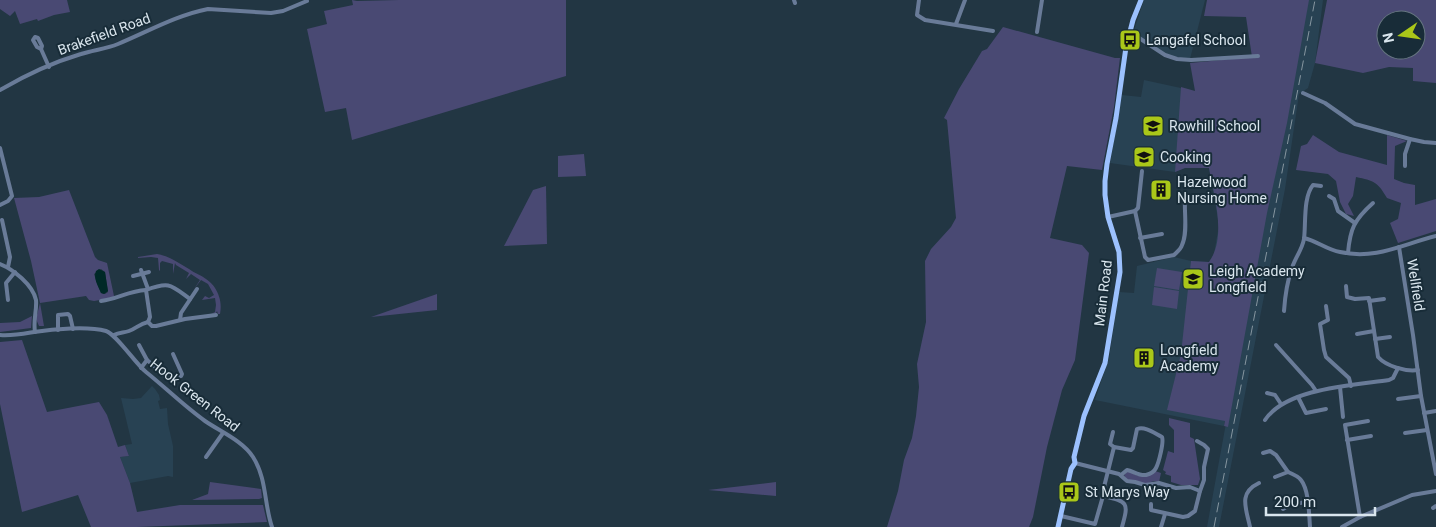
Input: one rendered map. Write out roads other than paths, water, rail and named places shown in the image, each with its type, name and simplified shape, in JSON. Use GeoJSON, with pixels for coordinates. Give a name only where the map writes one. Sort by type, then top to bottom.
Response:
{"type":"FeatureCollection","features":[{"type":"Feature","properties":{"kind":"main road","name":"Main Road"},"geometry":{"type":"LineString","coordinates":[[1058,527],[1071,468],[1075,463],[1074,457],[1084,416],[1105,362],[1120,272],[1119,252],[1108,217],[1105,195],[1107,164],[1116,118],[1123,62],[1130,32],[1141,0]]}},
{"type":"Feature","properties":{"kind":"street"},"geometry":{"type":"LineString","coordinates":[[919,0],[916,15],[924,20],[993,31]]}},
{"type":"Feature","properties":{"kind":"street"},"geometry":{"type":"LineString","coordinates":[[956,24],[965,0]]}},
{"type":"Feature","properties":{"kind":"street"},"geometry":{"type":"LineString","coordinates":[[1037,32],[1042,0]]}},
{"type":"Feature","properties":{"kind":"street","name":"Brakefield Road"},"geometry":{"type":"LineString","coordinates":[[0,90],[49,66],[81,54],[118,44],[200,10],[271,13],[283,11],[307,1]]}},
{"type":"Feature","properties":{"kind":"street"},"geometry":{"type":"LineString","coordinates":[[1130,32],[1165,55],[1177,59],[1191,60],[1258,56]]}},
{"type":"Feature","properties":{"kind":"street"},"geometry":{"type":"LineString","coordinates":[[41,49],[49,66]]}},
{"type":"Feature","properties":{"kind":"street"},"geometry":{"type":"LineString","coordinates":[[1304,93],[1325,104],[1355,124],[1410,140],[1436,143]]}},
{"type":"Feature","properties":{"kind":"street"},"geometry":{"type":"LineString","coordinates":[[1405,166],[1405,154],[1410,140]]}},
{"type":"Feature","properties":{"kind":"street"},"geometry":{"type":"LineString","coordinates":[[0,148],[12,196],[8,201],[0,205]]}},
{"type":"Feature","properties":{"kind":"street"},"geometry":{"type":"LineString","coordinates":[[1108,217],[1135,211],[1138,208],[1142,171]]}},
{"type":"Feature","properties":{"kind":"street"},"geometry":{"type":"LineString","coordinates":[[1284,311],[1285,293],[1292,267],[1302,248],[1309,192],[1313,185],[1321,186]]}},
{"type":"Feature","properties":{"kind":"street"},"geometry":{"type":"LineString","coordinates":[[1329,196],[1334,199],[1338,211],[1355,223]]}},
{"type":"Feature","properties":{"kind":"street"},"geometry":{"type":"LineString","coordinates":[[1135,211],[1145,257],[1148,260],[1174,255],[1184,240],[1185,199]]}},
{"type":"Feature","properties":{"kind":"street"},"geometry":{"type":"LineString","coordinates":[[1348,253],[1350,232],[1364,211],[1372,203]]}},
{"type":"Feature","properties":{"kind":"street"},"geometry":{"type":"LineString","coordinates":[[2,223],[10,257],[8,267]]}},
{"type":"Feature","properties":{"kind":"street"},"geometry":{"type":"LineString","coordinates":[[1140,238],[1162,234]]}},
{"type":"Feature","properties":{"kind":"street"},"geometry":{"type":"LineString","coordinates":[[1304,238],[1342,253],[1362,255],[1378,254],[1436,236]]}},
{"type":"Feature","properties":{"kind":"street","name":"Wellfield"},"geometry":{"type":"LineString","coordinates":[[1399,247],[1421,396],[1436,474]]}},
{"type":"Feature","properties":{"kind":"street"},"geometry":{"type":"LineString","coordinates":[[0,264],[15,272],[32,289],[36,300],[33,323],[35,332]]}},
{"type":"Feature","properties":{"kind":"street"},"geometry":{"type":"LineString","coordinates":[[8,300],[6,283],[15,272]]}},
{"type":"Feature","properties":{"kind":"street"},"geometry":{"type":"LineString","coordinates":[[133,276],[141,272],[149,272]]}},
{"type":"Feature","properties":{"kind":"street"},"geometry":{"type":"LineString","coordinates":[[141,272],[147,290],[150,317],[148,322]]}},
{"type":"Feature","properties":{"kind":"street"},"geometry":{"type":"LineString","coordinates":[[101,301],[113,300],[128,293],[147,290],[160,285],[168,285],[190,299]]}},
{"type":"Feature","properties":{"kind":"street"},"geometry":{"type":"LineString","coordinates":[[1346,286],[1348,297],[1354,299],[1369,298],[1378,357],[1382,361],[1405,371],[1418,370]]}},
{"type":"Feature","properties":{"kind":"street"},"geometry":{"type":"LineString","coordinates":[[180,320],[181,313],[197,289]]}},
{"type":"Feature","properties":{"kind":"street"},"geometry":{"type":"LineString","coordinates":[[115,292],[118,297]]}},
{"type":"Feature","properties":{"kind":"street"},"geometry":{"type":"LineString","coordinates":[[1369,301],[1384,299]]}},
{"type":"Feature","properties":{"kind":"street"},"geometry":{"type":"LineString","coordinates":[[1326,306],[1328,320],[1320,324],[1324,350],[1326,356],[1349,378],[1351,386]]}},
{"type":"Feature","properties":{"kind":"street"},"geometry":{"type":"LineString","coordinates":[[58,330],[57,316],[66,314],[70,315],[73,329]]}},
{"type":"Feature","properties":{"kind":"street"},"geometry":{"type":"LineString","coordinates":[[0,335],[73,329],[104,331],[114,335],[129,331],[138,324],[148,322],[156,326],[180,320],[216,315]]}},
{"type":"Feature","properties":{"kind":"street"},"geometry":{"type":"LineString","coordinates":[[1357,334],[1374,332]]}},
{"type":"Feature","properties":{"kind":"street","name":"Hook Green Road"},"geometry":{"type":"LineString","coordinates":[[114,335],[141,368],[195,413],[250,453],[256,461],[263,480],[272,527]]}},
{"type":"Feature","properties":{"kind":"street"},"geometry":{"type":"LineString","coordinates":[[1375,339],[1390,337]]}},
{"type":"Feature","properties":{"kind":"street"},"geometry":{"type":"LineString","coordinates":[[139,345],[147,360],[167,378],[176,379],[182,374],[174,354]]}},
{"type":"Feature","properties":{"kind":"street"},"geometry":{"type":"LineString","coordinates":[[1276,345],[1316,391]]}},
{"type":"Feature","properties":{"kind":"street"},"geometry":{"type":"LineString","coordinates":[[141,368],[147,360]]}},
{"type":"Feature","properties":{"kind":"street"},"geometry":{"type":"LineString","coordinates":[[1265,420],[1281,404],[1298,397],[1316,391],[1389,380],[1393,378],[1398,368]]}},
{"type":"Feature","properties":{"kind":"street"},"geometry":{"type":"LineString","coordinates":[[1340,387],[1343,417]]}},
{"type":"Feature","properties":{"kind":"street"},"geometry":{"type":"LineString","coordinates":[[1267,393],[1275,395],[1281,404]]}},
{"type":"Feature","properties":{"kind":"street"},"geometry":{"type":"LineString","coordinates":[[1398,399],[1421,396]]}},
{"type":"Feature","properties":{"kind":"street"},"geometry":{"type":"LineString","coordinates":[[1298,397],[1306,413],[1326,409]]}},
{"type":"Feature","properties":{"kind":"street"},"geometry":{"type":"LineString","coordinates":[[1424,413],[1436,411]]}},
{"type":"Feature","properties":{"kind":"street"},"geometry":{"type":"LineString","coordinates":[[1360,517],[1345,425],[1368,421]]}},
{"type":"Feature","properties":{"kind":"street"},"geometry":{"type":"LineString","coordinates":[[1113,432],[1110,444],[1114,447],[1131,450],[1137,429],[1140,428],[1144,428],[1162,437],[1163,441],[1157,466],[1152,473],[1142,475],[1127,470],[1121,475]]}},
{"type":"Feature","properties":{"kind":"street"},"geometry":{"type":"LineString","coordinates":[[1405,433],[1427,430]]}},
{"type":"Feature","properties":{"kind":"street"},"geometry":{"type":"LineString","coordinates":[[206,457],[224,433]]}},
{"type":"Feature","properties":{"kind":"street"},"geometry":{"type":"LineString","coordinates":[[1347,440],[1372,436]]}},
{"type":"Feature","properties":{"kind":"street"},"geometry":{"type":"LineString","coordinates":[[1152,504],[1151,510],[1182,517],[1188,516],[1195,511],[1204,480],[1204,467],[1208,449],[1197,441]]}},
{"type":"Feature","properties":{"kind":"street"},"geometry":{"type":"LineString","coordinates":[[1061,516],[1095,524],[1114,447]]}},
{"type":"Feature","properties":{"kind":"street"},"geometry":{"type":"LineString","coordinates":[[1263,453],[1270,451],[1276,455],[1288,472],[1300,478],[1305,485],[1310,527]]}},
{"type":"Feature","properties":{"kind":"street"},"geometry":{"type":"LineString","coordinates":[[1075,463],[1121,475],[1126,481],[1145,485],[1159,482],[1176,488],[1190,487],[1200,490]]}},
{"type":"Feature","properties":{"kind":"street"},"geometry":{"type":"LineString","coordinates":[[1275,477],[1288,472]]}},
{"type":"Feature","properties":{"kind":"street"},"geometry":{"type":"LineString","coordinates":[[1250,527],[1244,502],[1247,492],[1259,482]]}},
{"type":"Feature","properties":{"kind":"street"},"geometry":{"type":"LineString","coordinates":[[1342,527],[1360,517],[1412,495],[1436,492]]}},
{"type":"Feature","properties":{"kind":"street"},"geometry":{"type":"LineString","coordinates":[[1103,496],[1122,502],[1125,506],[1127,510],[1122,527]]}},
{"type":"Feature","properties":{"kind":"street"},"geometry":{"type":"LineString","coordinates":[[1283,509],[1291,504],[1308,502]]}},
{"type":"Feature","properties":{"kind":"street"},"geometry":{"type":"LineString","coordinates":[[1161,527],[1165,514]]}},
{"type":"Feature","properties":{"kind":"railway"},"geometry":{"type":"LineString","coordinates":[[1214,527],[1315,0]]}},
{"type":"Feature","properties":{"kind":"place","name":"Langafel School"},"geometry":{"type":"Point","coordinates":[1130,40]}},
{"type":"Feature","properties":{"kind":"place","name":"Rowhill School"},"geometry":{"type":"Point","coordinates":[1153,126]}},
{"type":"Feature","properties":{"kind":"place","name":"Cooking"},"geometry":{"type":"Point","coordinates":[1144,157]}},
{"type":"Feature","properties":{"kind":"place","name":"Hazelwood Nursing Home"},"geometry":{"type":"Point","coordinates":[1161,190]}},
{"type":"Feature","properties":{"kind":"place","name":"Leigh Academy Longfield"},"geometry":{"type":"Point","coordinates":[1193,279]}},
{"type":"Feature","properties":{"kind":"place","name":"Longfield Academy"},"geometry":{"type":"Point","coordinates":[1144,358]}},
{"type":"Feature","properties":{"kind":"place","name":"St Marys Way"},"geometry":{"type":"Point","coordinates":[1069,492]}}]}
